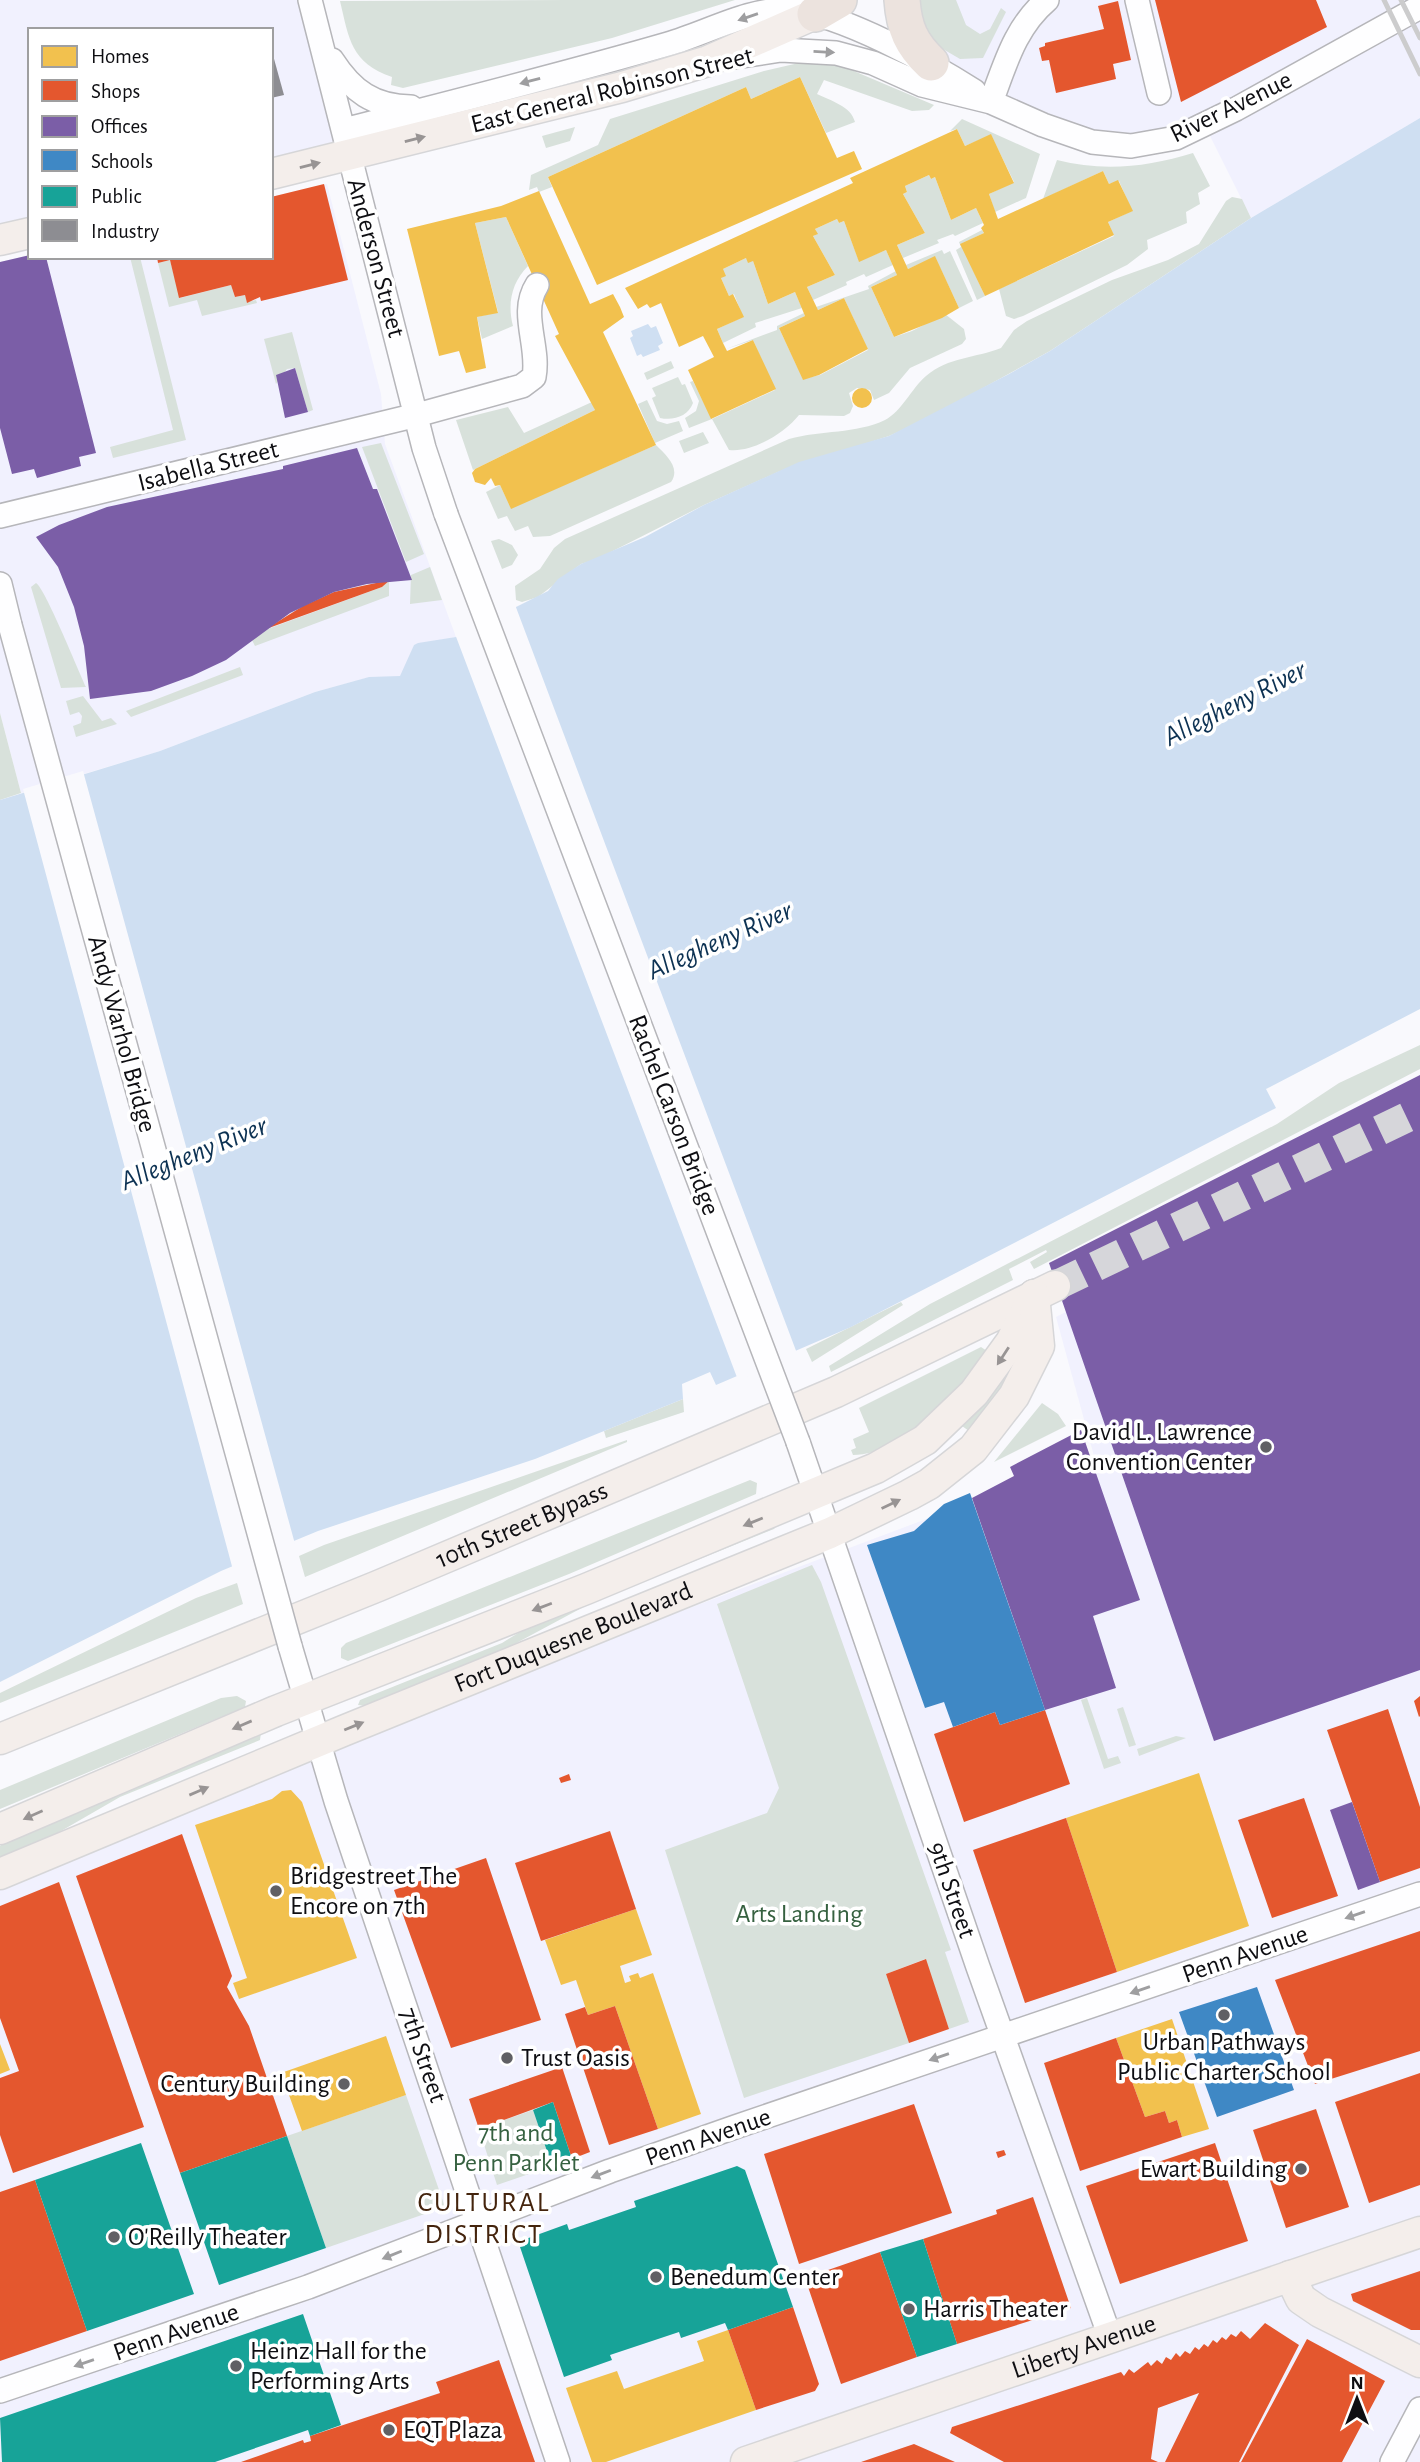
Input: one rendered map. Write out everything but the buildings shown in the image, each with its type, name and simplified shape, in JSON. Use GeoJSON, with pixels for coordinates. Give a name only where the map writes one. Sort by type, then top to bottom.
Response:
{"type":"FeatureCollection","features":[{"type":"Feature","properties":{"kind":"highway"},"geometry":{"type":"LineString","coordinates":[[902,0],[904,23],[914,47],[931,63]]}},
{"type":"Feature","properties":{"kind":"main road"},"geometry":{"type":"LineString","coordinates":[[708,61],[827,7]]}},
{"type":"Feature","properties":{"kind":"main road","name":"East General Robinson Street"},"geometry":{"type":"LineString","coordinates":[[273,173],[347,143],[622,87],[708,61]]}},
{"type":"Feature","properties":{"kind":"main road"},"geometry":{"type":"LineString","coordinates":[[0,240],[28,233]]}},
{"type":"Feature","properties":{"kind":"main road","name":"Fort Duquesne Boulevard"},"geometry":{"type":"LineString","coordinates":[[0,1829],[305,1699],[816,1496],[876,1468],[940,1429],[993,1370],[1044,1290]]}},
{"type":"Feature","properties":{"kind":"main road","name":"Fort Duquesne Boulevard"},"geometry":{"type":"LineString","coordinates":[[0,1874],[318,1741],[830,1534],[929,1484],[973,1449],[996,1423],[1014,1396],[1039,1346],[1044,1290]]}},
{"type":"Feature","properties":{"kind":"main road","name":"10th Street Bypass"},"geometry":{"type":"LineString","coordinates":[[0,1739],[378,1586],[836,1392],[1044,1290]]}},
{"type":"Feature","properties":{"kind":"main road","name":"Liberty Avenue"},"geometry":{"type":"LineString","coordinates":[[746,2462],[776,2457],[1110,2337],[1420,2232]]}},
{"type":"Feature","properties":{"kind":"main road"},"geometry":{"type":"LineString","coordinates":[[1290,2276],[1301,2299],[1320,2312],[1420,2362]]}},
{"type":"Feature","properties":{"kind":"street","name":"Anderson Street"},"geometry":{"type":"LineString","coordinates":[[310,0],[417,415],[446,514]]}},
{"type":"Feature","properties":{"kind":"street"},"geometry":{"type":"LineString","coordinates":[[991,102],[1014,41],[1029,15],[1047,0]]}},
{"type":"Feature","properties":{"kind":"street"},"geometry":{"type":"LineString","coordinates":[[1137,0],[1159,93]]}},
{"type":"Feature","properties":{"kind":"street","name":"East General Robinson Street"},"geometry":{"type":"LineString","coordinates":[[347,143],[436,106],[670,44],[762,13],[827,7],[931,63],[991,102]]}},
{"type":"Feature","properties":{"kind":"street","name":"River Avenue"},"geometry":{"type":"LineString","coordinates":[[991,102],[1043,125],[1092,142],[1131,146],[1176,138],[1236,109],[1420,7]]}},
{"type":"Feature","properties":{"kind":"street"},"geometry":{"type":"LineString","coordinates":[[324,49],[354,90],[370,99],[391,107],[436,106]]}},
{"type":"Feature","properties":{"kind":"street","name":"East General Robinson Street"},"geometry":{"type":"LineString","coordinates":[[708,61],[781,50],[836,53],[873,63],[922,85],[991,102]]}},
{"type":"Feature","properties":{"kind":"street","name":"Isabella Street"},"geometry":{"type":"LineString","coordinates":[[0,516],[417,415],[522,386],[534,377],[537,361],[529,303],[537,285]]}},
{"type":"Feature","properties":{"kind":"street","name":"Rachel Carson Bridge"},"geometry":{"type":"LineString","coordinates":[[446,514],[798,1442]]}},
{"type":"Feature","properties":{"kind":"street","name":"Andy Warhol Bridge"},"geometry":{"type":"LineString","coordinates":[[0,584],[290,1646]]}},
{"type":"Feature","properties":{"kind":"street","name":"9th Street"},"geometry":{"type":"LineString","coordinates":[[798,1442],[1110,2337]]}},
{"type":"Feature","properties":{"kind":"street","name":"7th Street"},"geometry":{"type":"LineString","coordinates":[[290,1646],[318,1741],[558,2462]]}},
{"type":"Feature","properties":{"kind":"street","name":"Penn Avenue"},"geometry":{"type":"LineString","coordinates":[[0,2391],[308,2287],[610,2171],[1420,1894]]}},
{"type":"Feature","properties":{"kind":"street"},"geometry":{"type":"LineString","coordinates":[[1392,2462],[1420,2409]]}},
{"type":"Feature","properties":{"kind":"shaded area"},"geometry":{"type":"Polygon","coordinates":[[[0,0],[310,0],[349,155],[273,174],[273,28],[28,28],[28,233],[0,240],[0,0]]]}},
{"type":"Feature","properties":{"kind":"shaded area"},"geometry":{"type":"Polygon","coordinates":[[[902,0],[1420,0],[1420,118],[1251,218],[1204,124],[1092,142],[931,63],[902,0]]]}},
{"type":"Feature","properties":{"kind":"shaded area"},"geometry":{"type":"Polygon","coordinates":[[[327,184],[381,394],[385,444],[456,637],[414,645],[402,675],[397,677],[370,677],[315,692],[160,751],[21,793],[0,713],[0,262],[28,255],[28,259],[273,259],[273,197],[327,184]]]}},
{"type":"Feature","properties":{"kind":"shaded area"},"geometry":{"type":"Polygon","coordinates":[[[1420,1131],[1420,2462],[0,2462],[0,1867],[1094,1456],[1056,1317],[1420,1131]]]}},
{"type":"Feature","properties":{"kind":"green space"},"geometry":{"type":"Polygon","coordinates":[[[735,0],[612,38],[403,88],[391,85],[392,77],[368,65],[360,57],[346,27],[340,1],[735,0]]]}},
{"type":"Feature","properties":{"kind":"green space"},"geometry":{"type":"Polygon","coordinates":[[[910,0],[956,0],[966,25],[980,34],[990,29],[1001,8],[1006,12],[983,58],[960,59],[919,35],[910,0]]]}},
{"type":"Feature","properties":{"kind":"green space"},"geometry":{"type":"Polygon","coordinates":[[[803,62],[842,66],[934,105],[929,110],[912,111],[824,80],[817,94],[845,108],[855,122],[826,133],[800,77],[751,99],[746,87],[548,177],[552,187],[539,192],[537,187],[529,190],[531,175],[598,145],[610,119],[764,71],[803,62]]]}},
{"type":"Feature","properties":{"kind":"green space"},"geometry":{"type":"Polygon","coordinates":[[[962,119],[1040,154],[1026,198],[995,212],[989,194],[1014,182],[991,135],[965,146],[957,129],[950,131],[962,119]]]}},
{"type":"Feature","properties":{"kind":"green space"},"geometry":{"type":"Polygon","coordinates":[[[575,127],[570,141],[546,148],[542,136],[575,127]]]}},
{"type":"Feature","properties":{"kind":"green space"},"geometry":{"type":"Polygon","coordinates":[[[1193,153],[1210,186],[1198,193],[1200,204],[1186,212],[1187,223],[1147,240],[1148,249],[1127,265],[1023,316],[1014,319],[1006,316],[999,289],[1114,236],[1108,222],[1132,211],[1119,181],[1109,184],[1103,171],[1043,199],[1057,160],[1108,167],[1142,165],[1193,153]]]}},
{"type":"Feature","properties":{"kind":"green space"},"geometry":{"type":"Polygon","coordinates":[[[929,175],[931,179],[935,177],[951,220],[976,208],[983,223],[955,236],[953,234],[937,240],[939,243],[903,258],[897,245],[925,233],[903,194],[907,192],[905,186],[929,175]]]}},
{"type":"Feature","properties":{"kind":"green space"},"geometry":{"type":"Polygon","coordinates":[[[1232,197],[1242,199],[1251,218],[1050,351],[925,420],[889,436],[778,472],[704,505],[597,559],[581,564],[538,597],[522,602],[516,600],[515,586],[540,569],[554,548],[565,539],[789,439],[862,428],[885,420],[926,376],[943,365],[1001,348],[1014,330],[1027,321],[1112,280],[1168,260],[1199,244],[1226,201],[1232,197]]]}},
{"type":"Feature","properties":{"kind":"green space"},"geometry":{"type":"Polygon","coordinates":[[[506,217],[528,266],[512,293],[513,326],[482,339],[477,317],[498,312],[475,223],[506,217]]]}},
{"type":"Feature","properties":{"kind":"green space"},"geometry":{"type":"Polygon","coordinates":[[[837,219],[839,223],[844,221],[859,261],[886,250],[893,265],[866,277],[864,274],[813,300],[807,287],[835,275],[813,236],[817,234],[815,229],[837,219]]]}},
{"type":"Feature","properties":{"kind":"green space"},"geometry":{"type":"Polygon","coordinates":[[[982,230],[984,233],[961,244],[985,296],[977,300],[956,250],[961,247],[959,242],[982,230]]]}},
{"type":"Feature","properties":{"kind":"green space"},"geometry":{"type":"Polygon","coordinates":[[[942,250],[944,254],[950,251],[973,301],[959,308],[935,257],[908,269],[906,265],[942,250]]]}},
{"type":"Feature","properties":{"kind":"green space"},"geometry":{"type":"Polygon","coordinates":[[[746,258],[753,261],[768,304],[795,292],[802,308],[755,323],[756,327],[723,343],[717,329],[743,317],[734,294],[729,296],[721,278],[723,269],[746,258]]]}},
{"type":"Feature","properties":{"kind":"green space"},"geometry":{"type":"Polygon","coordinates":[[[130,259],[141,259],[186,440],[113,458],[110,447],[173,430],[130,259]]]}},
{"type":"Feature","properties":{"kind":"green space"},"geometry":{"type":"Polygon","coordinates":[[[170,260],[180,298],[231,285],[235,297],[245,295],[247,302],[256,300],[257,303],[202,316],[197,300],[169,307],[158,263],[170,260]]]}},
{"type":"Feature","properties":{"kind":"green space"},"geometry":{"type":"Polygon","coordinates":[[[896,271],[897,275],[871,287],[894,337],[945,314],[964,329],[966,339],[962,344],[910,368],[889,393],[874,400],[870,390],[857,388],[849,393],[853,406],[850,413],[844,416],[799,415],[767,440],[738,450],[729,450],[712,419],[775,390],[753,340],[726,349],[777,330],[777,326],[804,313],[805,316],[779,328],[803,379],[820,375],[868,350],[844,298],[818,310],[816,307],[869,289],[868,286],[896,271]]]}},
{"type":"Feature","properties":{"kind":"green space"},"geometry":{"type":"Polygon","coordinates":[[[292,332],[313,410],[308,412],[295,368],[287,369],[276,384],[264,339],[292,332]]]}},
{"type":"Feature","properties":{"kind":"green space"},"geometry":{"type":"Polygon","coordinates":[[[671,361],[674,368],[647,380],[644,373],[671,361]]]}},
{"type":"Feature","properties":{"kind":"green space"},"geometry":{"type":"Polygon","coordinates":[[[678,377],[682,385],[685,384],[693,403],[688,411],[680,416],[660,418],[652,398],[656,396],[652,388],[678,377]]]}},
{"type":"Feature","properties":{"kind":"green space"},"geometry":{"type":"Polygon","coordinates":[[[693,381],[712,419],[689,428],[685,418],[696,411],[699,401],[690,382],[693,381]]]}},
{"type":"Feature","properties":{"kind":"green space"},"geometry":{"type":"Polygon","coordinates":[[[647,400],[657,421],[667,424],[679,421],[683,431],[655,443],[638,404],[647,400]]]}},
{"type":"Feature","properties":{"kind":"green space"},"geometry":{"type":"Polygon","coordinates":[[[592,402],[595,410],[473,470],[456,420],[508,407],[524,433],[592,402]]]}},
{"type":"Feature","properties":{"kind":"green space"},"geometry":{"type":"Polygon","coordinates":[[[703,432],[709,443],[684,453],[679,441],[703,432]]]}},
{"type":"Feature","properties":{"kind":"green space"},"geometry":{"type":"Polygon","coordinates":[[[381,443],[424,554],[406,562],[362,447],[381,443]]]}},
{"type":"Feature","properties":{"kind":"green space"},"geometry":{"type":"Polygon","coordinates":[[[656,445],[668,457],[673,467],[674,477],[671,482],[550,536],[533,537],[528,526],[515,531],[507,516],[498,519],[486,492],[500,485],[511,508],[656,445]]]}},
{"type":"Feature","properties":{"kind":"green space"},"geometry":{"type":"Polygon","coordinates":[[[499,539],[512,545],[518,555],[512,565],[502,569],[491,541],[499,539]]]}},
{"type":"Feature","properties":{"kind":"green space"},"geometry":{"type":"Polygon","coordinates":[[[430,567],[442,600],[410,604],[411,575],[430,567]]]}},
{"type":"Feature","properties":{"kind":"green space"},"geometry":{"type":"Polygon","coordinates":[[[389,580],[389,596],[255,646],[252,640],[265,630],[382,587],[389,580]]]}},
{"type":"Feature","properties":{"kind":"green space"},"geometry":{"type":"Polygon","coordinates":[[[36,583],[54,614],[86,687],[61,688],[31,587],[36,583]]]}},
{"type":"Feature","properties":{"kind":"green space"},"geometry":{"type":"Polygon","coordinates":[[[240,667],[243,675],[131,717],[126,711],[240,667]]]}},
{"type":"Feature","properties":{"kind":"green space"},"geometry":{"type":"Polygon","coordinates":[[[83,696],[102,721],[111,718],[117,724],[76,737],[73,726],[81,723],[82,716],[79,712],[70,715],[66,701],[83,696]]]}},
{"type":"Feature","properties":{"kind":"green space"},"geometry":{"type":"Polygon","coordinates":[[[0,713],[21,793],[0,800],[0,713]]]}},
{"type":"Feature","properties":{"kind":"green space"},"geometry":{"type":"Polygon","coordinates":[[[1420,1045],[1420,1069],[1034,1269],[1030,1262],[1047,1252],[1046,1250],[1009,1269],[1013,1280],[831,1372],[829,1366],[930,1304],[1277,1124],[1339,1083],[1420,1045]]]}},
{"type":"Feature","properties":{"kind":"green space"},"geometry":{"type":"Polygon","coordinates":[[[901,1302],[903,1305],[812,1362],[806,1349],[901,1302]]]}},
{"type":"Feature","properties":{"kind":"green space"},"geometry":{"type":"Polygon","coordinates":[[[981,1347],[987,1351],[929,1418],[892,1444],[873,1452],[853,1455],[851,1450],[856,1448],[853,1439],[869,1432],[859,1408],[981,1347]]]}},
{"type":"Feature","properties":{"kind":"green space"},"geometry":{"type":"Polygon","coordinates":[[[1021,1354],[1006,1385],[969,1431],[962,1426],[965,1416],[1021,1354]]]}},
{"type":"Feature","properties":{"kind":"green space"},"geometry":{"type":"Polygon","coordinates":[[[683,1399],[684,1412],[606,1438],[604,1431],[683,1399]]]}},
{"type":"Feature","properties":{"kind":"green space"},"geometry":{"type":"Polygon","coordinates":[[[1042,1403],[1058,1414],[1066,1426],[994,1462],[1042,1403]]]}},
{"type":"Feature","properties":{"kind":"green space"},"geometry":{"type":"Polygon","coordinates":[[[627,1440],[305,1577],[299,1556],[324,1545],[627,1440]]]}},
{"type":"Feature","properties":{"kind":"green space"},"geometry":{"type":"Polygon","coordinates":[[[750,1480],[757,1483],[756,1494],[569,1574],[348,1661],[341,1658],[341,1648],[346,1643],[750,1480]]]}},
{"type":"Feature","properties":{"kind":"green space"},"geometry":{"type":"Polygon","coordinates":[[[778,1524],[774,1529],[591,1603],[505,1649],[366,1706],[358,1705],[360,1700],[502,1643],[533,1624],[778,1524]]]}},
{"type":"Feature","properties":{"kind":"green space","name":"Arts Landing"},"geometry":{"type":"Polygon","coordinates":[[[812,1565],[821,1582],[951,1950],[945,1952],[969,2022],[949,2029],[925,1959],[886,1974],[909,2043],[744,2098],[665,1850],[767,1813],[779,1788],[717,1604],[812,1565]]]}},
{"type":"Feature","properties":{"kind":"green space"},"geometry":{"type":"Polygon","coordinates":[[[237,1583],[243,1604],[0,1703],[0,1693],[196,1598],[237,1583]]]}},
{"type":"Feature","properties":{"kind":"green space"},"geometry":{"type":"Polygon","coordinates":[[[237,1696],[246,1701],[245,1707],[0,1809],[0,1790],[221,1698],[237,1696]]]}},
{"type":"Feature","properties":{"kind":"green space"},"geometry":{"type":"Polygon","coordinates":[[[1087,1698],[1108,1759],[1118,1756],[1121,1763],[1104,1769],[1081,1700],[1087,1698]]]}},
{"type":"Feature","properties":{"kind":"green space"},"geometry":{"type":"Polygon","coordinates":[[[1123,1707],[1136,1745],[1129,1747],[1117,1709],[1123,1707]]]}},
{"type":"Feature","properties":{"kind":"green space"},"geometry":{"type":"Polygon","coordinates":[[[261,1733],[260,1740],[120,1797],[42,1842],[0,1859],[0,1846],[11,1837],[261,1733]]]}},
{"type":"Feature","properties":{"kind":"green space"},"geometry":{"type":"Polygon","coordinates":[[[1176,1736],[1186,1738],[1139,1756],[1137,1749],[1176,1736]]]}},
{"type":"Feature","properties":{"kind":"green space"},"geometry":{"type":"Polygon","coordinates":[[[406,2095],[445,2207],[326,2248],[287,2136],[406,2095]]]}},
{"type":"Feature","properties":{"kind":"green space","name":"7th and Penn Parklet"},"geometry":{"type":"Polygon","coordinates":[[[533,2110],[552,2166],[497,2185],[479,2129],[533,2110]]]}},
{"type":"Feature","properties":{"kind":"water","name":"Allegheny River"},"geometry":{"type":"Polygon","coordinates":[[[1420,118],[1420,1009],[1266,1089],[1276,1108],[851,1327],[716,1385],[710,1372],[682,1384],[683,1399],[535,1459],[318,1531],[221,1571],[0,1682],[0,800],[160,751],[315,692],[369,677],[400,676],[414,645],[418,643],[456,637],[548,591],[558,579],[581,564],[645,537],[704,505],[799,462],[889,436],[1009,374],[1050,351],[1251,218],[1420,118]]]}},
{"type":"Feature","properties":{"kind":"water"},"geometry":{"type":"Polygon","coordinates":[[[648,324],[651,328],[656,326],[663,343],[658,346],[660,350],[643,357],[641,354],[637,356],[630,338],[633,336],[631,331],[648,324]]]}},
{"type":"Feature","properties":{"kind":"pier"},"geometry":{"type":"Polygon","coordinates":[[[514,602],[798,1356],[738,1380],[455,634],[514,602]]]}},
{"type":"Feature","properties":{"kind":"pier"},"geometry":{"type":"Polygon","coordinates":[[[83,771],[295,1544],[233,1570],[23,789],[83,771]]]}},
{"type":"Feature","properties":{"kind":"tunnel"},"geometry":{"type":"LineString","coordinates":[[1055,1286],[1420,1111]]}},
{"type":"Feature","properties":{"kind":"railway"},"geometry":{"type":"LineString","coordinates":[[1384,0],[1420,74]]}},
{"type":"Feature","properties":{"kind":"railway"},"geometry":{"type":"LineString","coordinates":[[1401,0],[1420,38]]}},
{"type":"Feature","properties":{"kind":"place","name":"David L. Lawrence Convention Center"},"geometry":{"type":"Point","coordinates":[1266,1447]}},
{"type":"Feature","properties":{"kind":"place","name":"Bridgestreet The Encore on 7th"},"geometry":{"type":"Point","coordinates":[276,1891]}},
{"type":"Feature","properties":{"kind":"place","name":"Urban Pathways Public Charter School"},"geometry":{"type":"Point","coordinates":[1224,2015]}},
{"type":"Feature","properties":{"kind":"place","name":"Trust Oasis"},"geometry":{"type":"Point","coordinates":[507,2058]}},
{"type":"Feature","properties":{"kind":"place","name":"Century Building"},"geometry":{"type":"Point","coordinates":[344,2084]}},
{"type":"Feature","properties":{"kind":"place","name":"Ewart Building"},"geometry":{"type":"Point","coordinates":[1301,2169]}},
{"type":"Feature","properties":{"kind":"place","name":"O'Reilly Theater"},"geometry":{"type":"Point","coordinates":[114,2237]}},
{"type":"Feature","properties":{"kind":"place","name":"Benedum Center"},"geometry":{"type":"Point","coordinates":[656,2277]}},
{"type":"Feature","properties":{"kind":"place","name":"Harris Theater"},"geometry":{"type":"Point","coordinates":[909,2309]}},
{"type":"Feature","properties":{"kind":"place","name":"Heinz Hall for the Performing Arts"},"geometry":{"type":"Point","coordinates":[236,2366]}},
{"type":"Feature","properties":{"kind":"place","name":"EQT Plaza"},"geometry":{"type":"Point","coordinates":[389,2430]}},
{"type":"Feature","properties":{"kind":"district","name":"CULTURAL DISTRICT"},"geometry":{"type":"Point","coordinates":[484,2219]}}]}
